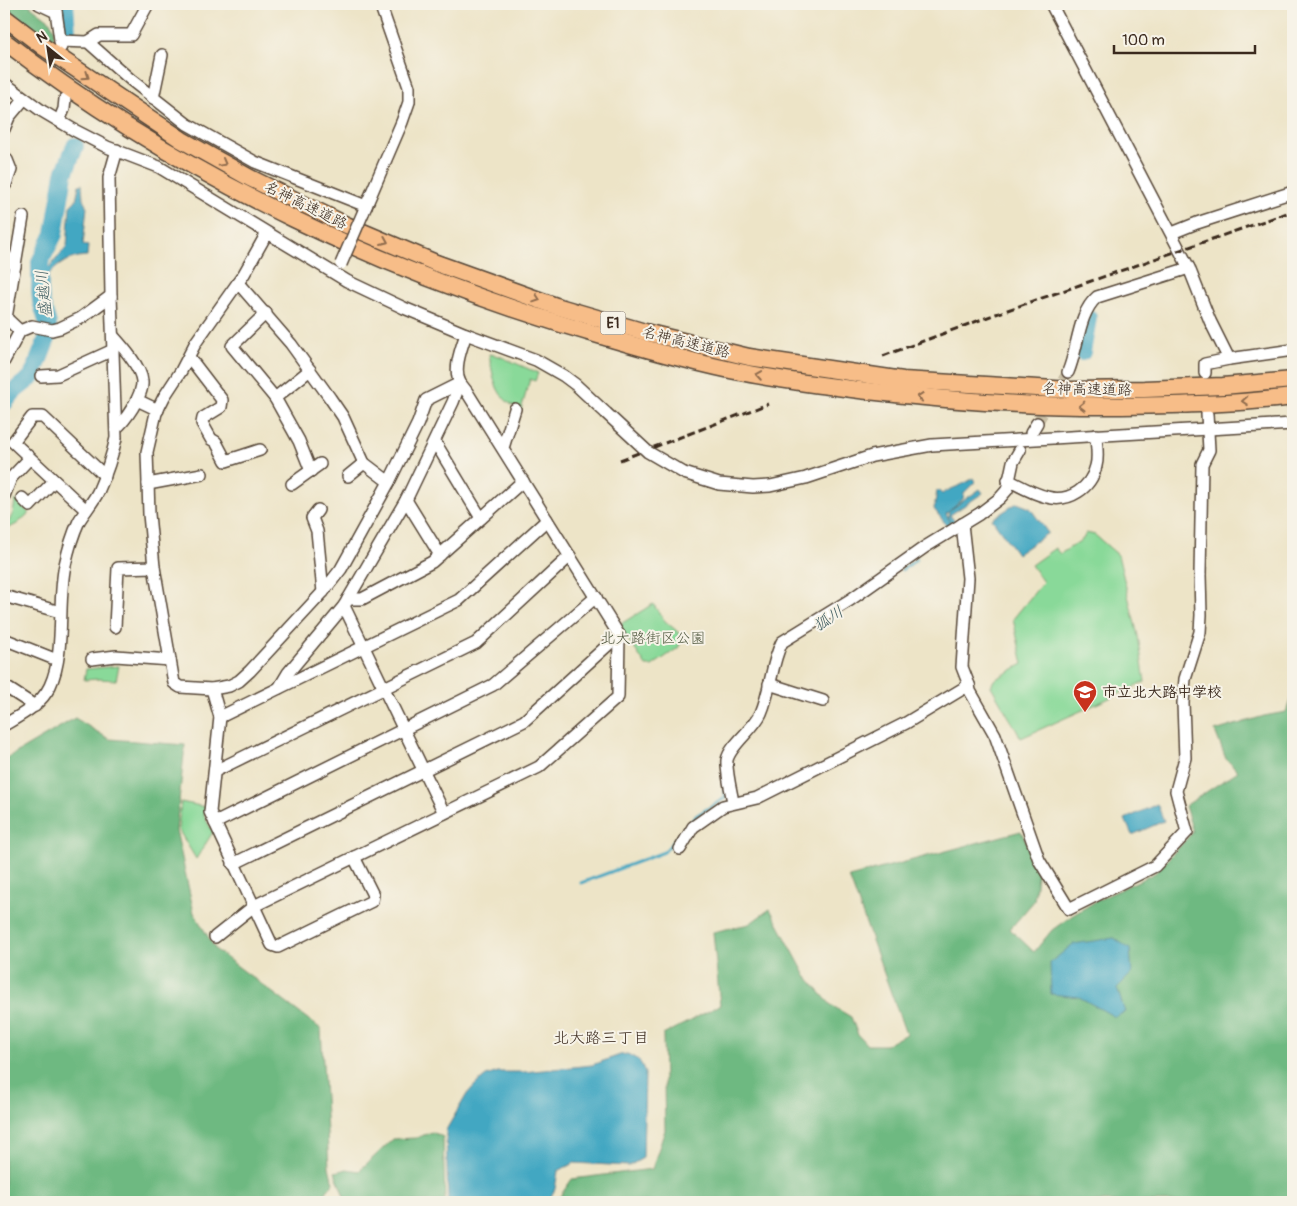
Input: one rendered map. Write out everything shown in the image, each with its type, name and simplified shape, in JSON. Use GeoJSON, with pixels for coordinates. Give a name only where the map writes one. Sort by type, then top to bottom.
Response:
{"type":"FeatureCollection","features":[{"type":"Feature","properties":{"kind":"highway","name":"名神高速道路"},"geometry":{"type":"LineString","coordinates":[[4,16],[42,46],[175,135],[250,178],[344,224],[445,266],[556,306],[645,332],[749,357],[903,380],[1080,390],[1213,386],[1293,380]]}},
{"type":"Feature","properties":{"kind":"highway","name":"名神高速道路"},"geometry":{"type":"LineString","coordinates":[[4,41],[98,108],[174,155],[242,193],[337,240],[503,307],[662,354],[746,373],[826,386],[982,403],[1076,406],[1192,404],[1293,396]]}},
{"type":"Feature","properties":{"kind":"street"},"geometry":{"type":"LineString","coordinates":[[39,4],[56,8],[61,44],[88,42],[99,35],[131,35],[148,4]]}},
{"type":"Feature","properties":{"kind":"street"},"geometry":{"type":"LineString","coordinates":[[339,269],[405,116],[410,94],[406,76],[380,4]]}},
{"type":"Feature","properties":{"kind":"street"},"geometry":{"type":"LineString","coordinates":[[1051,4],[1172,233],[1189,268],[1210,321],[1229,359]]}},
{"type":"Feature","properties":{"kind":"street"},"geometry":{"type":"LineString","coordinates":[[88,42],[153,98],[187,124],[255,162],[364,209]]}},
{"type":"Feature","properties":{"kind":"street"},"geometry":{"type":"LineString","coordinates":[[153,98],[162,55]]}},
{"type":"Feature","properties":{"kind":"street"},"geometry":{"type":"LineString","coordinates":[[4,83],[24,99],[59,121],[117,150],[159,167],[268,232],[339,269],[404,308],[536,360],[551,368],[576,385],[648,452],[684,473],[719,484],[753,487],[770,486],[806,478],[872,456],[917,446],[1293,424]]}},
{"type":"Feature","properties":{"kind":"street"},"geometry":{"type":"LineString","coordinates":[[4,129],[10,117],[24,99]]}},
{"type":"Feature","properties":{"kind":"street"},"geometry":{"type":"LineString","coordinates":[[59,121],[64,109],[65,99]]}},
{"type":"Feature","properties":{"kind":"street"},"geometry":{"type":"LineString","coordinates":[[4,725],[35,706],[49,687],[56,670],[65,563],[79,523],[97,494],[105,476],[116,438],[109,178],[117,150]]}},
{"type":"Feature","properties":{"kind":"street"},"geometry":{"type":"LineString","coordinates":[[4,158],[7,160],[11,170],[6,184]]}},
{"type":"Feature","properties":{"kind":"street"},"geometry":{"type":"LineString","coordinates":[[1172,233],[1293,192]]}},
{"type":"Feature","properties":{"kind":"street"},"geometry":{"type":"LineString","coordinates":[[20,331],[5,317],[23,217]]}},
{"type":"Feature","properties":{"kind":"street"},"geometry":{"type":"LineString","coordinates":[[268,232],[238,283],[196,342],[164,397],[158,410],[147,452],[154,567],[174,684],[180,688],[212,689],[229,686],[239,681],[250,671],[323,592],[341,569],[389,482],[418,423],[426,400],[460,383]]}},
{"type":"Feature","properties":{"kind":"street"},"geometry":{"type":"LineString","coordinates":[[4,252],[15,266]]}},
{"type":"Feature","properties":{"kind":"street"},"geometry":{"type":"LineString","coordinates":[[1068,372],[1073,362],[1086,311],[1090,303],[1097,297],[1189,268]]}},
{"type":"Feature","properties":{"kind":"street"},"geometry":{"type":"LineString","coordinates":[[238,283],[266,313],[343,417],[364,463],[389,482]]}},
{"type":"Feature","properties":{"kind":"street"},"geometry":{"type":"LineString","coordinates":[[4,361],[20,331],[32,326],[48,329],[60,328],[81,318],[111,296]]}},
{"type":"Feature","properties":{"kind":"street"},"geometry":{"type":"LineString","coordinates":[[266,313],[232,346],[275,398],[316,468],[292,484]]}},
{"type":"Feature","properties":{"kind":"street"},"geometry":{"type":"LineString","coordinates":[[215,937],[254,906],[539,767],[618,697],[619,635],[503,448],[460,383],[458,379],[458,362],[466,334]]}},
{"type":"Feature","properties":{"kind":"street"},"geometry":{"type":"LineString","coordinates":[[112,336],[126,351],[139,370],[142,382],[137,400],[126,419],[116,428]]}},
{"type":"Feature","properties":{"kind":"street"},"geometry":{"type":"LineString","coordinates":[[40,376],[58,375],[113,350]]}},
{"type":"Feature","properties":{"kind":"street"},"geometry":{"type":"LineString","coordinates":[[1205,373],[1205,364],[1293,350]]}},
{"type":"Feature","properties":{"kind":"street"},"geometry":{"type":"LineString","coordinates":[[189,357],[222,400],[221,407],[203,418],[202,423],[211,439],[216,442],[226,461],[260,450]]}},
{"type":"Feature","properties":{"kind":"street"},"geometry":{"type":"LineString","coordinates":[[275,398],[310,370]]}},
{"type":"Feature","properties":{"kind":"street"},"geometry":{"type":"LineString","coordinates":[[279,688],[288,673],[346,602],[406,500],[453,402],[460,383]]}},
{"type":"Feature","properties":{"kind":"street"},"geometry":{"type":"LineString","coordinates":[[137,400],[158,410]]}},
{"type":"Feature","properties":{"kind":"street"},"geometry":{"type":"LineString","coordinates":[[503,448],[515,409]]}},
{"type":"Feature","properties":{"kind":"street"},"geometry":{"type":"LineString","coordinates":[[962,524],[968,578],[962,667],[970,691],[995,736],[1039,860],[1069,909],[1155,866],[1187,832],[1176,791],[1185,758],[1183,703],[1185,679],[1200,632],[1202,464],[1209,450],[1206,414]]}},
{"type":"Feature","properties":{"kind":"street"},"geometry":{"type":"LineString","coordinates":[[86,510],[13,442],[32,417],[43,417],[105,476]]}},
{"type":"Feature","properties":{"kind":"street"},"geometry":{"type":"LineString","coordinates":[[1008,480],[1048,498],[1072,496],[1084,488],[1092,478],[1097,464],[1096,435]]}},
{"type":"Feature","properties":{"kind":"street"},"geometry":{"type":"LineString","coordinates":[[434,442],[481,518]]}},
{"type":"Feature","properties":{"kind":"street"},"geometry":{"type":"LineString","coordinates":[[732,802],[727,761],[730,751],[751,729],[760,714],[776,654],[782,642],[850,600],[1000,498],[1007,490],[1013,462],[1020,450]]}},
{"type":"Feature","properties":{"kind":"street"},"geometry":{"type":"LineString","coordinates":[[4,496],[10,478],[30,458]]}},
{"type":"Feature","properties":{"kind":"street"},"geometry":{"type":"LineString","coordinates":[[348,476],[364,463]]}},
{"type":"Feature","properties":{"kind":"street"},"geometry":{"type":"LineString","coordinates":[[148,484],[202,474]]}},
{"type":"Feature","properties":{"kind":"street"},"geometry":{"type":"LineString","coordinates":[[22,498],[30,506],[54,481]]}},
{"type":"Feature","properties":{"kind":"street"},"geometry":{"type":"LineString","coordinates":[[346,602],[362,599],[432,562],[523,482]]}},
{"type":"Feature","properties":{"kind":"street"},"geometry":{"type":"LineString","coordinates":[[406,500],[440,556]]}},
{"type":"Feature","properties":{"kind":"street"},"geometry":{"type":"LineString","coordinates":[[318,510],[312,518],[317,531],[323,592]]}},
{"type":"Feature","properties":{"kind":"street"},"geometry":{"type":"LineString","coordinates":[[220,717],[460,600],[548,520]]}},
{"type":"Feature","properties":{"kind":"street"},"geometry":{"type":"LineString","coordinates":[[215,771],[476,643],[570,556]]}},
{"type":"Feature","properties":{"kind":"street"},"geometry":{"type":"LineString","coordinates":[[114,627],[118,568],[154,567]]}},
{"type":"Feature","properties":{"kind":"street"},"geometry":{"type":"LineString","coordinates":[[4,596],[60,612]]}},
{"type":"Feature","properties":{"kind":"street"},"geometry":{"type":"LineString","coordinates":[[215,822],[493,685],[596,597]]}},
{"type":"Feature","properties":{"kind":"street"},"geometry":{"type":"LineString","coordinates":[[346,602],[364,646],[444,813]]}},
{"type":"Feature","properties":{"kind":"street"},"geometry":{"type":"LineString","coordinates":[[233,864],[524,721],[619,635]]}},
{"type":"Feature","properties":{"kind":"street"},"geometry":{"type":"LineString","coordinates":[[4,639],[57,660]]}},
{"type":"Feature","properties":{"kind":"street"},"geometry":{"type":"LineString","coordinates":[[92,659],[116,656],[170,660]]}},
{"type":"Feature","properties":{"kind":"street"},"geometry":{"type":"LineString","coordinates":[[769,684],[823,701]]}},
{"type":"Feature","properties":{"kind":"street"},"geometry":{"type":"LineString","coordinates":[[680,849],[693,827],[723,806],[732,802],[757,798],[906,723],[969,685]]}},
{"type":"Feature","properties":{"kind":"street"},"geometry":{"type":"LineString","coordinates":[[4,686],[35,706]]}},
{"type":"Feature","properties":{"kind":"street"},"geometry":{"type":"LineString","coordinates":[[212,689],[220,717],[210,812],[272,945],[278,947],[372,901],[373,895],[354,857]]}},
{"type":"Feature","properties":{"kind":"green space"},"geometry":{"type":"Polygon","coordinates":[[[4,4],[28,4],[49,20],[54,29],[54,42],[10,11],[4,4]]]}},
{"type":"Feature","properties":{"kind":"green space"},"geometry":{"type":"Polygon","coordinates":[[[489,354],[499,356],[538,373],[535,381],[530,379],[521,410],[505,400],[500,394],[494,380],[489,354]]]}},
{"type":"Feature","properties":{"kind":"green space"},"geometry":{"type":"Polygon","coordinates":[[[16,500],[29,513],[17,524],[9,528],[7,525],[13,513],[16,500]]]}},
{"type":"Feature","properties":{"kind":"green space"},"geometry":{"type":"Polygon","coordinates":[[[1086,533],[1095,535],[1118,555],[1138,636],[1145,682],[1021,738],[991,686],[994,680],[1023,664],[1013,619],[1043,582],[1031,565],[1055,548],[1060,554],[1083,539],[1086,533]]]}},
{"type":"Feature","properties":{"kind":"green space","name":"北大路街区公園"},"geometry":{"type":"Polygon","coordinates":[[[653,604],[665,621],[684,637],[678,648],[652,666],[646,666],[619,625],[653,604]]]}},
{"type":"Feature","properties":{"kind":"green space"},"geometry":{"type":"Polygon","coordinates":[[[119,666],[116,680],[84,680],[86,669],[119,666]]]}},
{"type":"Feature","properties":{"kind":"green space"},"geometry":{"type":"Polygon","coordinates":[[[1293,692],[1293,1202],[556,1202],[572,1179],[652,1169],[665,1130],[663,1035],[720,1005],[713,932],[749,924],[770,909],[806,976],[831,1005],[851,1017],[858,1035],[867,1045],[886,1045],[906,1034],[849,877],[1021,831],[1038,868],[1034,901],[1010,929],[1034,952],[1052,930],[1073,915],[1098,900],[1155,873],[1193,832],[1185,806],[1238,771],[1226,759],[1215,731],[1264,716],[1286,712],[1293,692]]]}},
{"type":"Feature","properties":{"kind":"green space"},"geometry":{"type":"Polygon","coordinates":[[[75,718],[109,739],[185,745],[176,830],[194,913],[216,950],[321,1029],[329,1167],[333,1183],[319,1202],[4,1202],[4,760],[75,718]]]}},
{"type":"Feature","properties":{"kind":"green space"},"geometry":{"type":"Polygon","coordinates":[[[181,802],[205,807],[204,816],[213,832],[196,859],[178,829],[181,802]]]}},
{"type":"Feature","properties":{"kind":"green space"},"geometry":{"type":"Polygon","coordinates":[[[432,1132],[443,1137],[445,1202],[346,1202],[335,1172],[347,1169],[359,1171],[393,1139],[416,1138],[432,1132]]]}},
{"type":"Feature","properties":{"kind":"water"},"geometry":{"type":"Polygon","coordinates":[[[82,184],[83,199],[87,207],[83,245],[88,246],[87,256],[73,258],[61,264],[42,284],[42,276],[67,246],[70,206],[76,200],[79,185],[82,184]]]}},
{"type":"Feature","properties":{"kind":"water"},"geometry":{"type":"Polygon","coordinates":[[[973,478],[975,482],[964,493],[963,499],[946,514],[952,525],[948,527],[934,509],[937,491],[942,494],[973,478]]]}},
{"type":"Feature","properties":{"kind":"water"},"geometry":{"type":"Polygon","coordinates":[[[980,489],[983,493],[950,515],[955,522],[953,524],[948,518],[949,511],[980,489]]]}},
{"type":"Feature","properties":{"kind":"water"},"geometry":{"type":"Polygon","coordinates":[[[1017,503],[1030,508],[1048,533],[1017,554],[992,519],[1017,503]]]}},
{"type":"Feature","properties":{"kind":"water"},"geometry":{"type":"Polygon","coordinates":[[[1157,804],[1164,821],[1132,835],[1125,819],[1157,804]]]}},
{"type":"Feature","properties":{"kind":"water"},"geometry":{"type":"Polygon","coordinates":[[[1114,938],[1130,949],[1132,973],[1117,988],[1125,1012],[1115,1017],[1079,997],[1051,994],[1050,963],[1073,944],[1114,938]]]}},
{"type":"Feature","properties":{"kind":"water"},"geometry":{"type":"Polygon","coordinates":[[[627,1054],[639,1061],[645,1073],[643,1158],[629,1166],[574,1163],[558,1171],[555,1189],[548,1202],[448,1202],[446,1130],[467,1094],[476,1084],[486,1076],[498,1072],[524,1072],[592,1065],[627,1054]]]}},
{"type":"Feature","properties":{"kind":"waterway","name":"盛越川"},"geometry":{"type":"LineString","coordinates":[[65,4],[67,33]]}},
{"type":"Feature","properties":{"kind":"waterway","name":"盛越川"},"geometry":{"type":"LineString","coordinates":[[4,403],[14,391],[32,377],[48,336],[48,324],[41,301],[40,262],[54,234],[64,174],[75,146]]}},
{"type":"Feature","properties":{"kind":"waterway","name":"狐川"},"geometry":{"type":"LineString","coordinates":[[1082,352],[1088,318]]}},
{"type":"Feature","properties":{"kind":"waterway","name":"狐川"},"geometry":{"type":"LineString","coordinates":[[902,570],[917,559]]}},
{"type":"Feature","properties":{"kind":"waterway","name":"狐川"},"geometry":{"type":"LineString","coordinates":[[581,883],[664,852],[697,815],[725,798],[725,789]]}},
{"type":"Feature","properties":{"kind":"tunnel"},"geometry":{"type":"LineString","coordinates":[[1037,423],[1068,372]]}},
{"type":"Feature","properties":{"kind":"railway"},"geometry":{"type":"LineString","coordinates":[[883,356],[996,314],[1293,211]]}},
{"type":"Feature","properties":{"kind":"railway"},"geometry":{"type":"LineString","coordinates":[[620,460],[768,404]]}},
{"type":"Feature","properties":{"kind":"place","name":"市立北大路中学校"},"geometry":{"type":"Point","coordinates":[1085,713]}},
{"type":"Feature","properties":{"kind":"district","name":"北大路三丁目"},"geometry":{"type":"Point","coordinates":[601,1037]}}]}
